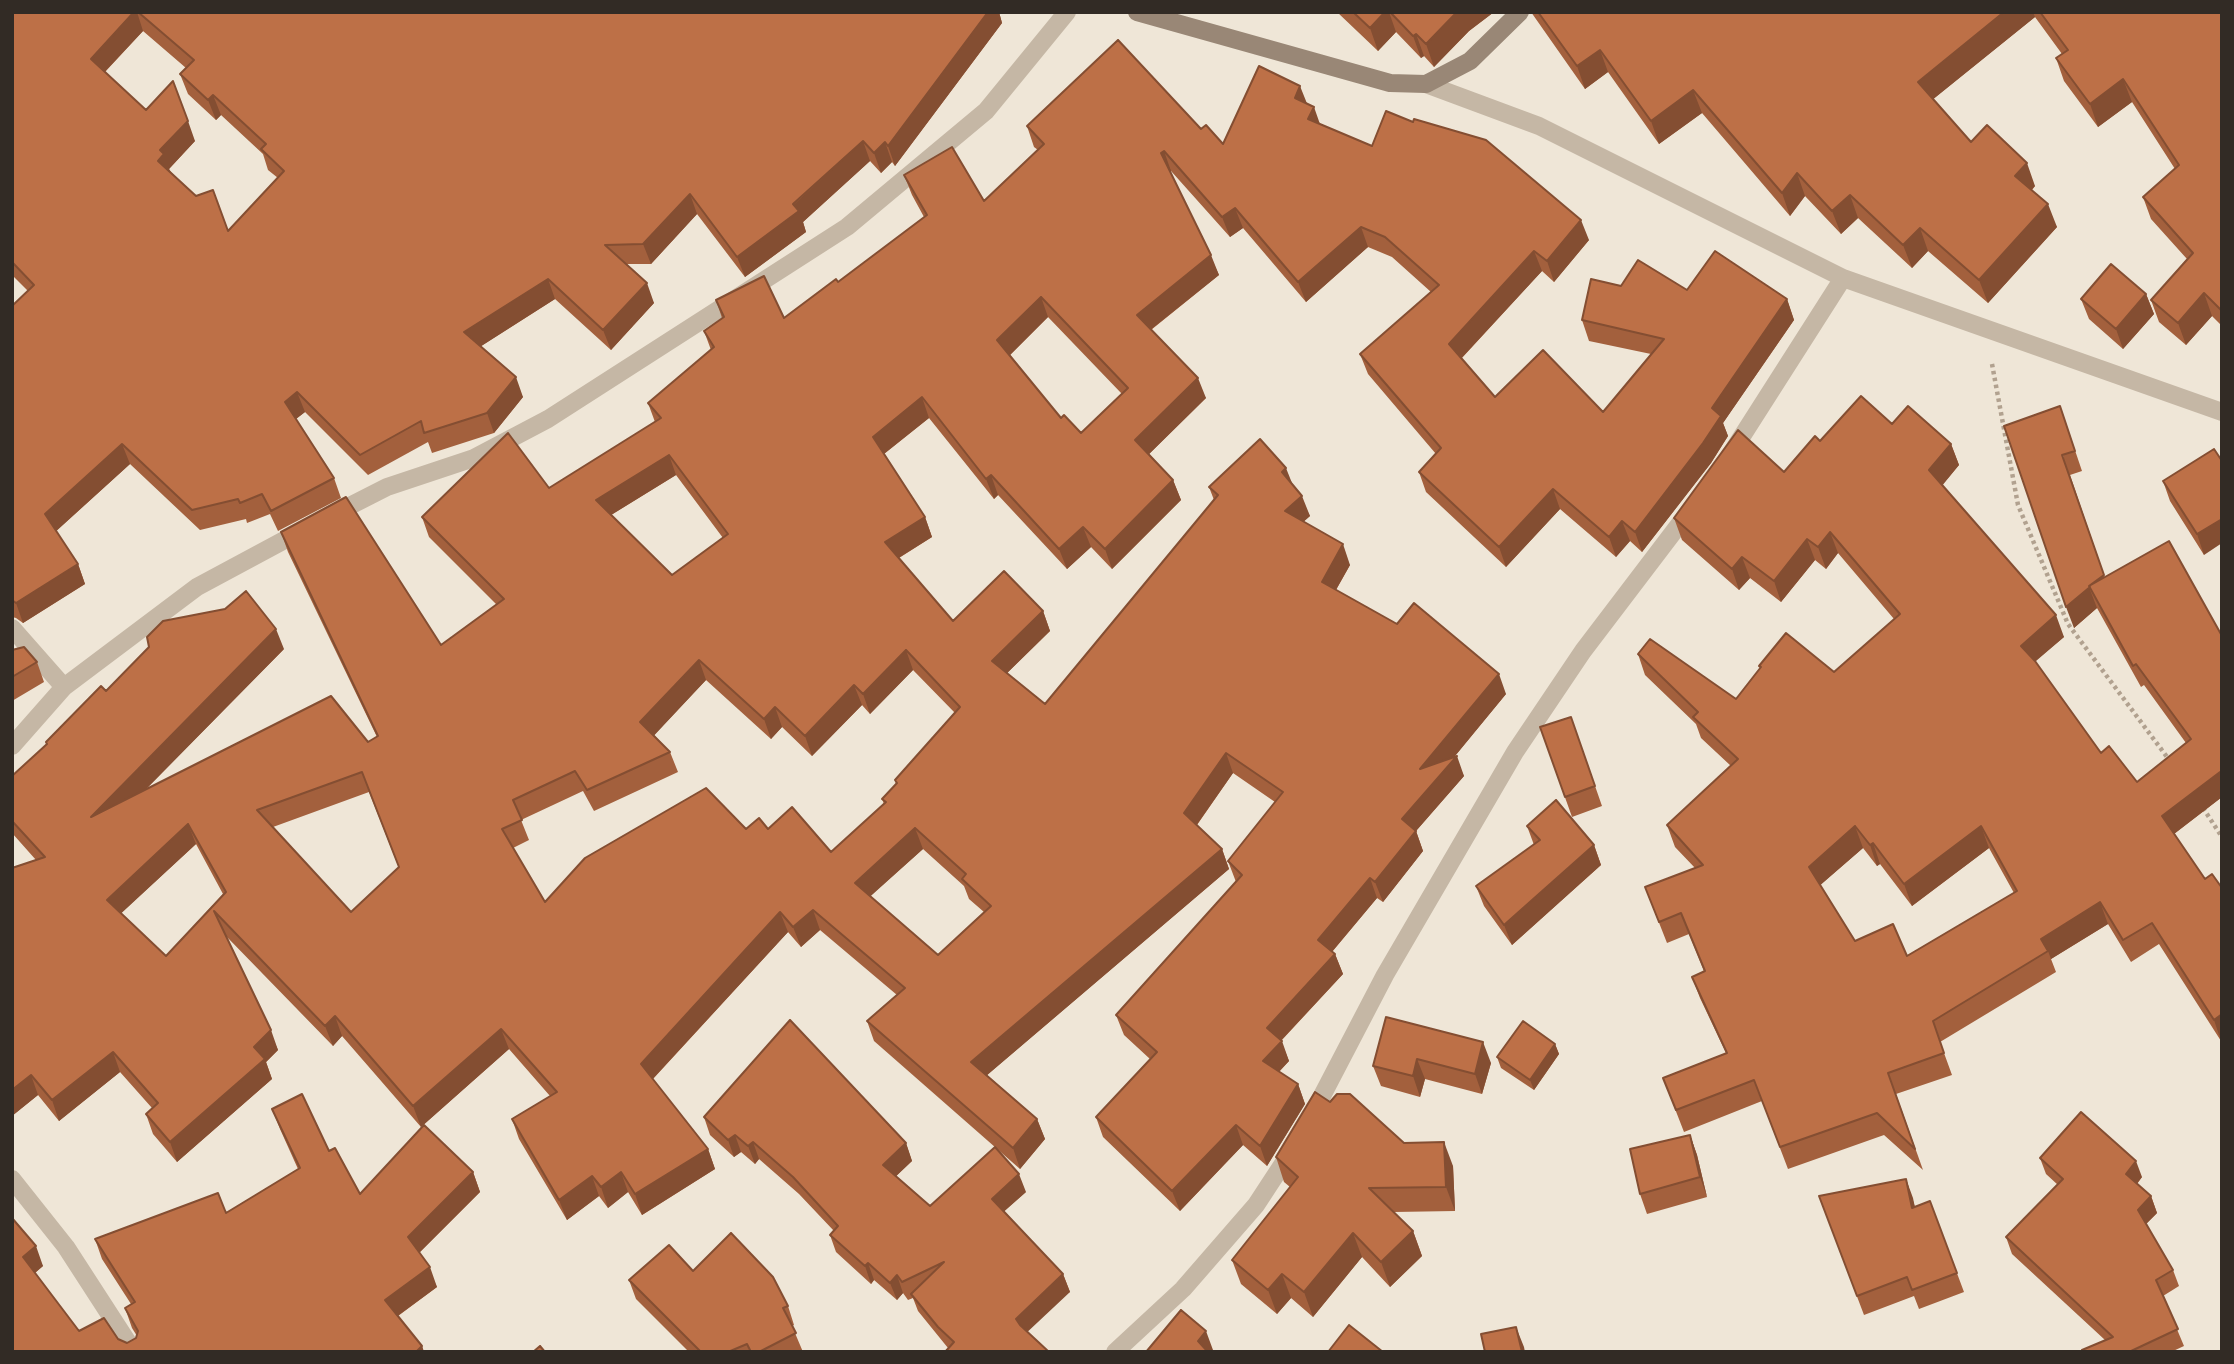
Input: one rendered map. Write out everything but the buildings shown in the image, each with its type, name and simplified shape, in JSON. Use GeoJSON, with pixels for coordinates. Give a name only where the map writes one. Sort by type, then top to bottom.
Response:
{"type":"FeatureCollection","features":[{"type":"Feature","properties":{"kind":"main road"},"geometry":{"type":"LineString","coordinates":[[1136,12],[1390,83],[1426,84],[1470,61],[1520,12]]}},
{"type":"Feature","properties":{"kind":"street"},"geometry":{"type":"LineString","coordinates":[[12,746],[64,687],[197,587],[387,487],[474,458],[548,419],[848,227],[986,111],[1067,12]]}},
{"type":"Feature","properties":{"kind":"street"},"geometry":{"type":"LineString","coordinates":[[1426,84],[1539,127],[1843,278],[2222,412]]}},
{"type":"Feature","properties":{"kind":"street"},"geometry":{"type":"LineString","coordinates":[[1720,470],[1843,278]]}},
{"type":"Feature","properties":{"kind":"street"},"geometry":{"type":"LineString","coordinates":[[1115,1352],[1183,1289],[1256,1205],[1302,1133],[1385,975],[1516,752],[1583,651],[1704,491]]}},
{"type":"Feature","properties":{"kind":"street"},"geometry":{"type":"LineString","coordinates":[[12,628],[64,687]]}},
{"type":"Feature","properties":{"kind":"street"},"geometry":{"type":"LineString","coordinates":[[12,1179],[66,1247],[134,1352]]}},
{"type":"Feature","properties":{"kind":"path"},"geometry":{"type":"LineString","coordinates":[[1987,328],[2018,505],[2068,624],[2172,764]]}},
{"type":"Feature","properties":{"kind":"path"},"geometry":{"type":"LineString","coordinates":[[2195,797],[2222,837]]}}]}
